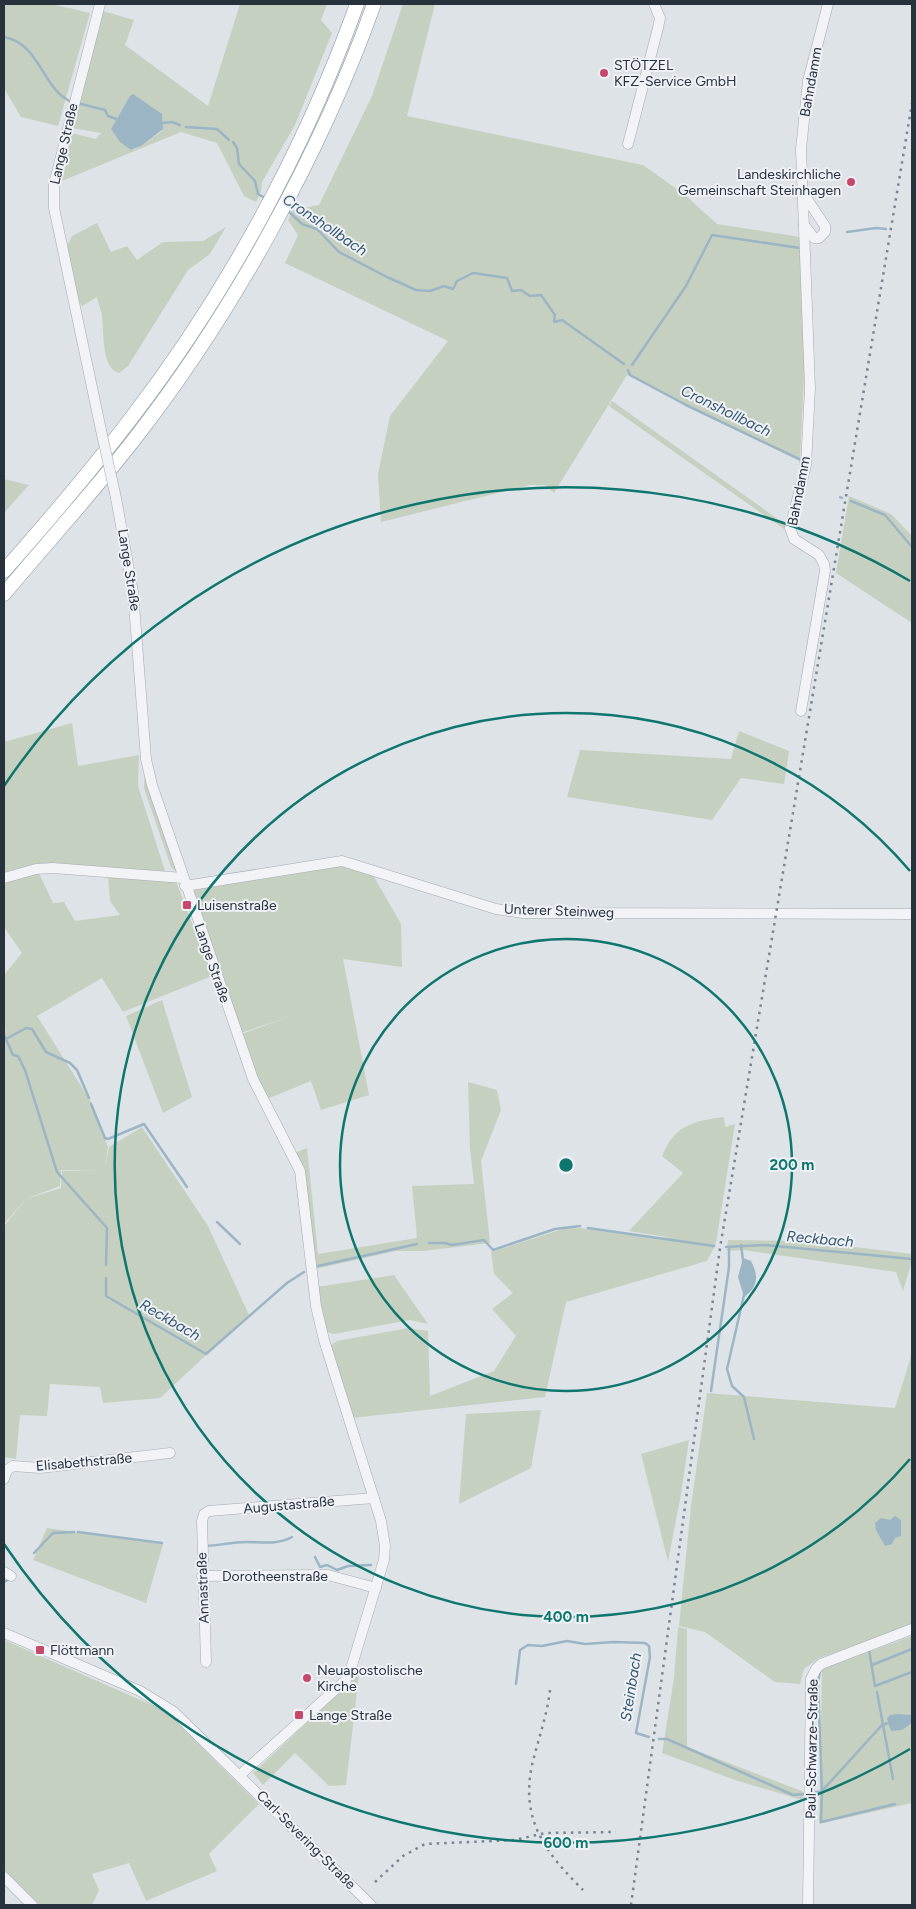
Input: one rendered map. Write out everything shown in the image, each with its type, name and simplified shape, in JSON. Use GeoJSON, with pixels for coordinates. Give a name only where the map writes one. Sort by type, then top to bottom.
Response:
{"type":"FeatureCollection","features":[{"type":"Feature","properties":{"kind":"highway"},"geometry":{"type":"LineString","coordinates":[[4,594],[150,419],[219,318],[268,220],[275,190],[342,47],[358,4]]}},
{"type":"Feature","properties":{"kind":"highway"},"geometry":{"type":"LineString","coordinates":[[4,571],[132,417],[268,220],[288,198],[359,46],[374,4]]}},
{"type":"Feature","properties":{"kind":"street","name":"Lange Straße"},"geometry":{"type":"LineString","coordinates":[[100,4],[54,184],[54,208],[116,498],[133,592],[146,759],[152,785],[184,882],[253,1079],[300,1172],[316,1306],[324,1340],[374,1498],[385,1546],[376,1588],[346,1680],[240,1775]]}},
{"type":"Feature","properties":{"kind":"street"},"geometry":{"type":"LineString","coordinates":[[628,144],[660,18],[654,4]]}},
{"type":"Feature","properties":{"kind":"street","name":"Bahndamm"},"geometry":{"type":"LineString","coordinates":[[801,711],[825,571],[824,564],[818,555],[794,539],[790,528],[807,456],[810,388],[801,149],[808,81],[828,4]]}},
{"type":"Feature","properties":{"kind":"street"},"geometry":{"type":"LineString","coordinates":[[803,193],[825,226],[825,232],[819,238],[814,238],[804,225]]}},
{"type":"Feature","properties":{"kind":"street","name":"Unterer Steinweg"},"geometry":{"type":"LineString","coordinates":[[184,882],[342,861],[496,909],[523,913],[912,914]]}},
{"type":"Feature","properties":{"kind":"street"},"geometry":{"type":"LineString","coordinates":[[4,878],[36,869],[53,868],[184,882]]}},
{"type":"Feature","properties":{"kind":"street","name":"Elisabethstraße"},"geometry":{"type":"LineString","coordinates":[[4,1479],[8,1470],[13,1466],[40,1468],[170,1453]]}},
{"type":"Feature","properties":{"kind":"street","name":"Augustastraße"},"geometry":{"type":"LineString","coordinates":[[204,1514],[209,1511],[374,1498]]}},
{"type":"Feature","properties":{"kind":"street","name":"Annastraße"},"geometry":{"type":"LineString","coordinates":[[204,1514],[202,1521],[202,1576],[206,1662]]}},
{"type":"Feature","properties":{"kind":"street","name":"Dorotheenstraße"},"geometry":{"type":"LineString","coordinates":[[202,1576],[328,1575],[376,1588]]}},
{"type":"Feature","properties":{"kind":"street","name":"Paul-Schwarze-Straße"},"geometry":{"type":"LineString","coordinates":[[808,1905],[811,1679],[816,1668],[821,1664],[912,1629]]}},
{"type":"Feature","properties":{"kind":"street","name":"Carl-Severing-Straße"},"geometry":{"type":"LineString","coordinates":[[4,1633],[58,1658],[127,1685],[157,1700],[179,1717],[240,1775],[371,1905]]}},
{"type":"Feature","properties":{"kind":"street"},"geometry":{"type":"LineString","coordinates":[[4,1877],[7,1886],[32,1905]]}},
{"type":"Feature","properties":{"kind":"green space"},"geometry":{"type":"Polygon","coordinates":[[[4,4],[51,4],[90,13],[58,126],[21,117],[4,88],[4,4]]]}},
{"type":"Feature","properties":{"kind":"green space"},"geometry":{"type":"Polygon","coordinates":[[[240,4],[327,4],[321,20],[332,33],[295,125],[262,182],[261,192],[256,202],[244,196],[217,143],[181,132],[57,183],[71,133],[96,139],[101,133],[72,128],[103,11],[134,20],[125,45],[208,106],[240,4]],[[131,95],[111,129],[134,150],[162,131],[131,95]]]}},
{"type":"Feature","properties":{"kind":"green space"},"geometry":{"type":"Polygon","coordinates":[[[403,4],[435,4],[407,116],[643,165],[685,195],[717,224],[800,237],[805,358],[800,460],[627,375],[554,493],[545,485],[530,485],[381,522],[378,474],[390,416],[448,341],[285,263],[298,235],[288,220],[293,210],[319,205],[372,96],[403,4]]]}},
{"type":"Feature","properties":{"kind":"green space"},"geometry":{"type":"Polygon","coordinates":[[[97,223],[111,252],[127,246],[137,260],[163,242],[203,241],[226,227],[210,254],[188,270],[128,366],[119,373],[113,370],[106,357],[102,316],[97,297],[82,306],[78,300],[67,246],[72,236],[97,223]]]}},
{"type":"Feature","properties":{"kind":"green space"},"geometry":{"type":"Polygon","coordinates":[[[612,401],[786,525],[784,529],[609,406],[612,401]]]}},
{"type":"Feature","properties":{"kind":"green space"},"geometry":{"type":"Polygon","coordinates":[[[4,479],[29,485],[4,513],[4,479]]]}},
{"type":"Feature","properties":{"kind":"green space"},"geometry":{"type":"Polygon","coordinates":[[[849,496],[891,514],[912,536],[912,623],[836,573],[849,496]]]}},
{"type":"Feature","properties":{"kind":"green space"},"geometry":{"type":"Polygon","coordinates":[[[72,723],[78,766],[139,755],[138,786],[166,874],[56,865],[4,875],[4,742],[72,723]]]}},
{"type":"Feature","properties":{"kind":"green space"},"geometry":{"type":"Polygon","coordinates":[[[739,731],[789,751],[784,784],[741,778],[712,820],[567,797],[580,750],[731,759],[739,731]]]}},
{"type":"Feature","properties":{"kind":"green space"},"geometry":{"type":"Polygon","coordinates":[[[145,766],[178,873],[171,867],[144,788],[145,766]]]}},
{"type":"Feature","properties":{"kind":"green space"},"geometry":{"type":"Polygon","coordinates":[[[343,866],[373,875],[401,924],[402,967],[343,959],[369,1095],[321,1110],[311,1081],[267,1099],[239,1035],[291,1016],[241,1033],[194,890],[343,866]]]}},
{"type":"Feature","properties":{"kind":"green space"},"geometry":{"type":"Polygon","coordinates":[[[38,871],[53,903],[64,902],[75,921],[120,915],[110,901],[108,876],[176,881],[212,976],[123,1012],[102,978],[37,1016],[93,1105],[108,1147],[104,1171],[109,1147],[142,1127],[208,1226],[249,1315],[160,1398],[103,1403],[100,1387],[50,1384],[47,1416],[20,1415],[16,1459],[4,1457],[4,1226],[26,1199],[4,1224],[4,1032],[7,1030],[4,1031],[4,975],[22,953],[4,927],[4,881],[38,871]],[[61,1170],[60,1186],[26,1199],[61,1188],[62,1171],[98,1171],[61,1170]]]}},
{"type":"Feature","properties":{"kind":"green space"},"geometry":{"type":"Polygon","coordinates":[[[162,1000],[192,1097],[163,1113],[126,1016],[162,1000]]]}},
{"type":"Feature","properties":{"kind":"green space"},"geometry":{"type":"Polygon","coordinates":[[[468,1082],[497,1090],[501,1110],[481,1161],[490,1243],[423,1251],[396,1251],[315,1269],[295,1153],[307,1148],[318,1254],[417,1238],[412,1186],[474,1184],[470,1149],[468,1082]]]}},
{"type":"Feature","properties":{"kind":"green space"},"geometry":{"type":"Polygon","coordinates":[[[724,1117],[725,1127],[735,1124],[716,1243],[713,1243],[716,1244],[707,1261],[566,1302],[545,1397],[352,1418],[330,1346],[337,1341],[408,1328],[428,1331],[430,1396],[494,1371],[516,1336],[492,1309],[513,1293],[494,1274],[491,1252],[566,1228],[580,1228],[666,1240],[667,1237],[629,1231],[683,1173],[662,1156],[673,1137],[686,1126],[703,1120],[724,1117]]]}},
{"type":"Feature","properties":{"kind":"green space"},"geometry":{"type":"Polygon","coordinates":[[[728,1240],[806,1241],[912,1254],[912,1261],[903,1291],[896,1272],[743,1250],[727,1251],[728,1240]]]}},
{"type":"Feature","properties":{"kind":"green space"},"geometry":{"type":"Polygon","coordinates":[[[394,1275],[428,1324],[410,1320],[334,1334],[327,1332],[317,1287],[394,1275]]]}},
{"type":"Feature","properties":{"kind":"green space"},"geometry":{"type":"Polygon","coordinates":[[[912,1353],[912,1626],[819,1658],[804,1669],[800,1684],[775,1682],[705,1632],[679,1626],[691,1506],[707,1393],[895,1408],[912,1353]]]}},
{"type":"Feature","properties":{"kind":"green space"},"geometry":{"type":"Polygon","coordinates":[[[541,1410],[531,1468],[459,1504],[466,1414],[541,1410]]]}},
{"type":"Feature","properties":{"kind":"green space"},"geometry":{"type":"Polygon","coordinates":[[[689,1440],[681,1494],[668,1562],[641,1454],[689,1440]]]}},
{"type":"Feature","properties":{"kind":"green space"},"geometry":{"type":"Polygon","coordinates":[[[47,1528],[163,1544],[146,1603],[33,1560],[47,1528]]]}},
{"type":"Feature","properties":{"kind":"green space"},"geometry":{"type":"Polygon","coordinates":[[[678,1627],[687,1629],[687,1747],[804,1792],[802,1800],[735,1780],[662,1753],[674,1678],[678,1627]]]}},
{"type":"Feature","properties":{"kind":"green space"},"geometry":{"type":"Polygon","coordinates":[[[912,1636],[912,1803],[819,1824],[822,1669],[912,1636]]]}},
{"type":"Feature","properties":{"kind":"green space"},"geometry":{"type":"Polygon","coordinates":[[[4,1640],[154,1706],[170,1716],[259,1804],[209,1854],[217,1871],[146,1901],[129,1863],[92,1874],[99,1890],[92,1905],[40,1905],[4,1870],[4,1640]]]}},
{"type":"Feature","properties":{"kind":"green space"},"geometry":{"type":"Polygon","coordinates":[[[359,1674],[346,1785],[329,1786],[295,1753],[263,1785],[253,1773],[359,1674]]]}},
{"type":"Feature","properties":{"kind":"water"},"geometry":{"type":"Polygon","coordinates":[[[133,94],[162,114],[163,129],[141,146],[131,150],[120,142],[111,129],[133,94]]]}},
{"type":"Feature","properties":{"kind":"water"},"geometry":{"type":"Polygon","coordinates":[[[743,1258],[751,1261],[756,1276],[752,1289],[744,1297],[738,1277],[743,1258]]]}},
{"type":"Feature","properties":{"kind":"water"},"geometry":{"type":"Polygon","coordinates":[[[895,1516],[901,1520],[901,1536],[895,1538],[892,1544],[885,1546],[876,1530],[875,1523],[881,1518],[890,1520],[895,1516]]]}},
{"type":"Feature","properties":{"kind":"water"},"geometry":{"type":"Polygon","coordinates":[[[890,1715],[912,1715],[912,1723],[902,1730],[891,1731],[887,1719],[890,1715]]]}},
{"type":"Feature","properties":{"kind":"waterway","name":"Cronshollbach"},"geometry":{"type":"LineString","coordinates":[[4,37],[16,41],[26,48],[54,88],[72,102]]}},
{"type":"Feature","properties":{"kind":"waterway","name":"Cronshollbach"},"geometry":{"type":"LineString","coordinates":[[77,103],[105,110],[108,116],[119,120]]}},
{"type":"Feature","properties":{"kind":"waterway","name":"Cronshollbach"},"geometry":{"type":"LineString","coordinates":[[162,123],[172,122],[180,125]]}},
{"type":"Feature","properties":{"kind":"waterway","name":"Cronshollbach"},"geometry":{"type":"LineString","coordinates":[[186,127],[217,129],[229,140]]}},
{"type":"Feature","properties":{"kind":"waterway","name":"Cronshollbach"},"geometry":{"type":"LineString","coordinates":[[233,142],[237,148],[239,164],[255,181],[258,194],[267,199]]}},
{"type":"Feature","properties":{"kind":"waterway","name":"Cronshollbach"},"geometry":{"type":"LineString","coordinates":[[287,210],[302,224],[317,229],[339,252],[416,290],[430,291],[444,286],[453,289],[457,281],[473,273],[507,278],[512,291],[521,290],[530,296],[541,295],[555,315],[554,322],[562,320],[624,364]]}},
{"type":"Feature","properties":{"kind":"waterway"},"geometry":{"type":"LineString","coordinates":[[847,232],[876,228],[886,229]]}},
{"type":"Feature","properties":{"kind":"waterway"},"geometry":{"type":"LineString","coordinates":[[632,365],[686,286],[712,235],[800,248]]}},
{"type":"Feature","properties":{"kind":"waterway","name":"Cronshollbach"},"geometry":{"type":"LineString","coordinates":[[628,370],[630,375],[686,405],[801,460],[800,470]]}},
{"type":"Feature","properties":{"kind":"waterway","name":"Cronshollbach"},"geometry":{"type":"LineString","coordinates":[[851,501],[885,515],[912,547]]}},
{"type":"Feature","properties":{"kind":"waterway"},"geometry":{"type":"LineString","coordinates":[[6,1039],[26,1028],[32,1029],[46,1052],[70,1063],[77,1070],[89,1098]]}},
{"type":"Feature","properties":{"kind":"waterway","name":"Reckbach"},"geometry":{"type":"LineString","coordinates":[[4,1035],[13,1055],[18,1056],[25,1070],[57,1172],[107,1228],[106,1265]]}},
{"type":"Feature","properties":{"kind":"waterway"},"geometry":{"type":"LineString","coordinates":[[91,1104],[105,1138],[108,1139],[144,1124],[187,1187]]}},
{"type":"Feature","properties":{"kind":"waterway"},"geometry":{"type":"LineString","coordinates":[[217,1222],[240,1244]]}},
{"type":"Feature","properties":{"kind":"waterway","name":"Reckbach"},"geometry":{"type":"LineString","coordinates":[[429,1243],[452,1245],[484,1240],[493,1250],[555,1229],[580,1226]]}},
{"type":"Feature","properties":{"kind":"waterway","name":"Reckbach"},"geometry":{"type":"LineString","coordinates":[[588,1228],[714,1246]]}},
{"type":"Feature","properties":{"kind":"waterway","name":"Reckbach"},"geometry":{"type":"LineString","coordinates":[[318,1266],[417,1244]]}},
{"type":"Feature","properties":{"kind":"waterway"},"geometry":{"type":"LineString","coordinates":[[741,1245],[743,1260]]}},
{"type":"Feature","properties":{"kind":"waterway","name":"Reckbach"},"geometry":{"type":"LineString","coordinates":[[726,1247],[765,1245],[912,1259]]}},
{"type":"Feature","properties":{"kind":"waterway"},"geometry":{"type":"LineString","coordinates":[[711,1391],[729,1267],[729,1247]]}},
{"type":"Feature","properties":{"kind":"waterway","name":"Reckbach"},"geometry":{"type":"LineString","coordinates":[[106,1278],[106,1296],[206,1354],[287,1283],[304,1272]]}},
{"type":"Feature","properties":{"kind":"waterway"},"geometry":{"type":"LineString","coordinates":[[744,1295],[727,1369],[732,1386],[744,1397],[754,1439]]}},
{"type":"Feature","properties":{"kind":"waterway","name":"Steinbach"},"geometry":{"type":"LineString","coordinates":[[34,1553],[53,1533],[74,1532]]}},
{"type":"Feature","properties":{"kind":"waterway","name":"Steinbach"},"geometry":{"type":"LineString","coordinates":[[78,1532],[162,1543]]}},
{"type":"Feature","properties":{"kind":"waterway","name":"Steinbach"},"geometry":{"type":"LineString","coordinates":[[207,1546],[241,1542],[276,1542],[292,1537]]}},
{"type":"Feature","properties":{"kind":"waterway","name":"Steinbach"},"geometry":{"type":"LineString","coordinates":[[315,1557],[320,1567],[327,1565],[337,1570],[348,1566],[371,1565]]}},
{"type":"Feature","properties":{"kind":"waterway","name":"Steinbach"},"geometry":{"type":"LineString","coordinates":[[4,1582],[10,1579]]}},
{"type":"Feature","properties":{"kind":"waterway","name":"Steinbach"},"geometry":{"type":"LineString","coordinates":[[516,1684],[520,1650],[528,1645],[542,1646],[567,1641],[585,1644],[614,1642],[645,1643],[649,1646],[650,1657],[636,1733],[649,1737]]}},
{"type":"Feature","properties":{"kind":"waterway","name":"Steinbach"},"geometry":{"type":"LineString","coordinates":[[872,1665],[912,1649]]}},
{"type":"Feature","properties":{"kind":"waterway","name":"Steinbach"},"geometry":{"type":"LineString","coordinates":[[869,1650],[875,1686],[912,1672]]}},
{"type":"Feature","properties":{"kind":"waterway","name":"Steinbach"},"geometry":{"type":"LineString","coordinates":[[820,1672],[818,1681],[822,1792]]}},
{"type":"Feature","properties":{"kind":"waterway","name":"Steinbach"},"geometry":{"type":"LineString","coordinates":[[877,1692],[893,1779]]}},
{"type":"Feature","properties":{"kind":"waterway","name":"Steinbach"},"geometry":{"type":"LineString","coordinates":[[822,1791],[882,1725],[889,1723]]}},
{"type":"Feature","properties":{"kind":"waterway","name":"Steinbach"},"geometry":{"type":"LineString","coordinates":[[659,1739],[667,1739],[793,1795],[806,1794]]}},
{"type":"Feature","properties":{"kind":"waterway","name":"Steinbach"},"geometry":{"type":"LineString","coordinates":[[815,1792],[822,1792],[821,1822],[895,1804]]}},
{"type":"Feature","properties":{"kind":"railway"},"geometry":{"type":"LineString","coordinates":[[631,1905],[720,1248],[912,103]]}},
{"type":"Feature","properties":{"kind":"railway"},"geometry":{"type":"LineString","coordinates":[[550,1690],[545,1719],[532,1765],[529,1785],[530,1803],[533,1820],[548,1849],[583,1890]]}},
{"type":"Feature","properties":{"kind":"railway"},"geometry":{"type":"LineString","coordinates":[[375,1882],[403,1856],[425,1844],[515,1840],[545,1833],[616,1832]]}},
{"type":"Feature","properties":{"kind":"place","name":"STÖTZEL KFZ-Service GmbH"},"geometry":{"type":"Point","coordinates":[604,73]}},
{"type":"Feature","properties":{"kind":"place","name":"Landeskirchliche Gemeinschaft Steinhagen"},"geometry":{"type":"Point","coordinates":[851,182]}},
{"type":"Feature","properties":{"kind":"place","name":"Luisenstraße"},"geometry":{"type":"Point","coordinates":[187,905]}},
{"type":"Feature","properties":{"kind":"place","name":"Flöttmann"},"geometry":{"type":"Point","coordinates":[40,1650]}},
{"type":"Feature","properties":{"kind":"place","name":"Neuapostolische Kirche"},"geometry":{"type":"Point","coordinates":[307,1678]}},
{"type":"Feature","properties":{"kind":"place","name":"Lange Straße"},"geometry":{"type":"Point","coordinates":[299,1715]}}]}
